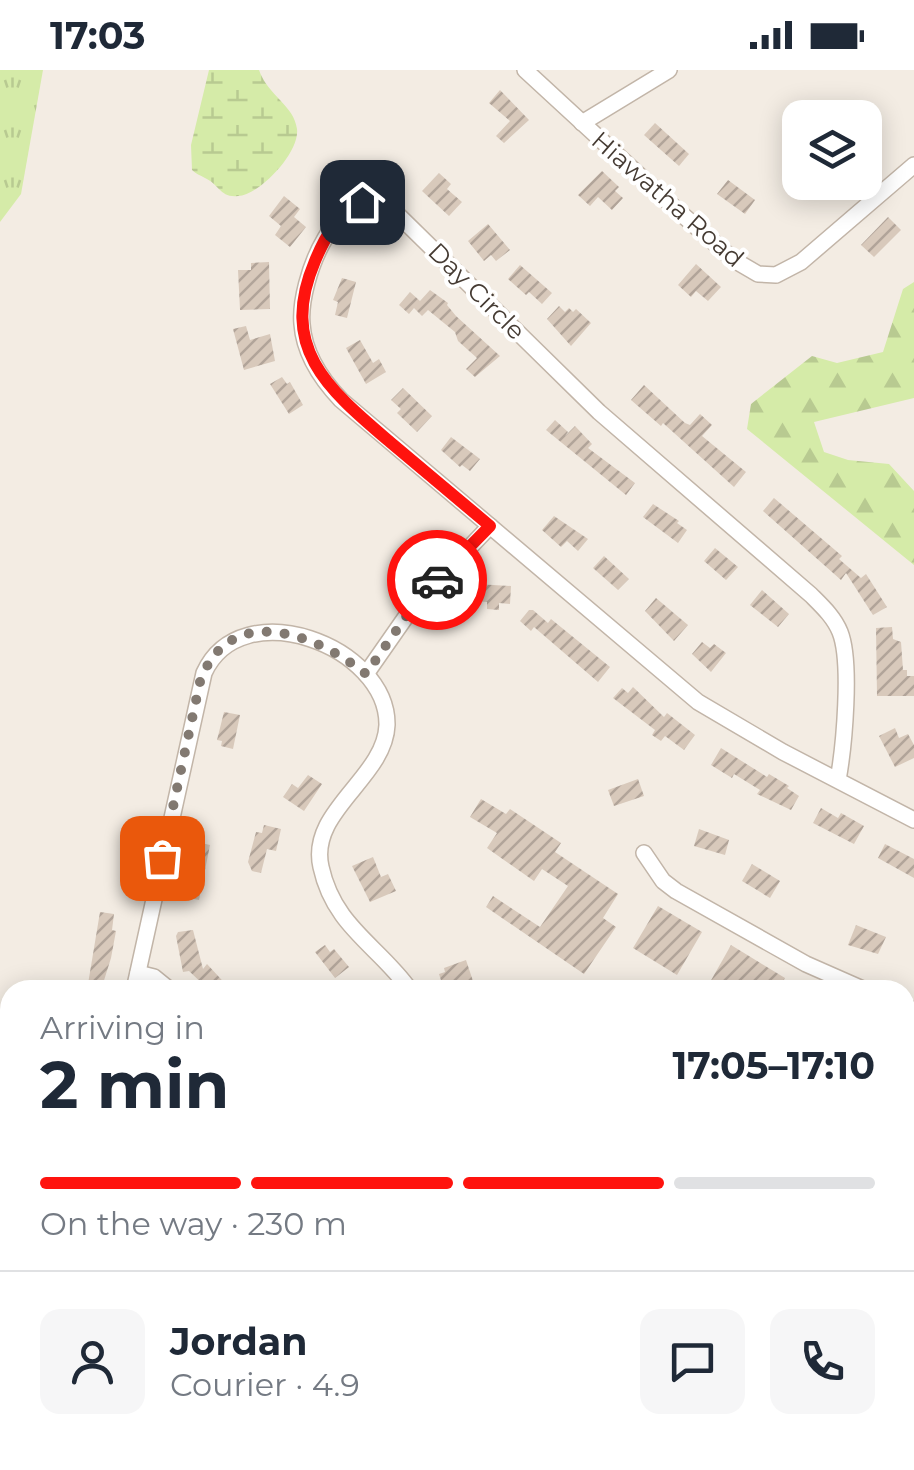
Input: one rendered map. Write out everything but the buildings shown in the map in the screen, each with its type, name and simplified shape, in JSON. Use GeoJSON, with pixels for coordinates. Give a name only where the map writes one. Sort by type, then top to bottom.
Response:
{"type":"FeatureCollection","features":[{"type":"Feature","properties":{"kind":"street","name":"Hiawatha Road"},"geometry":{"type":"LineString","coordinates":[[524,70],[734,260],[766,276],[780,274],[800,262],[914,165]]}},
{"type":"Feature","properties":{"kind":"street"},"geometry":{"type":"LineString","coordinates":[[582,123],[669,70]]}},
{"type":"Feature","properties":{"kind":"street","name":"Day Circle"},"geometry":{"type":"LineString","coordinates":[[838,780],[843,750],[844,651],[830,614],[598,412],[414,228],[387,206],[362,202],[337,221],[309,275],[302,315],[310,356],[340,400],[698,702],[783,752],[914,820]]}},
{"type":"Feature","properties":{"kind":"street"},"geometry":{"type":"LineString","coordinates":[[366,674],[412,608],[490,526]]}},
{"type":"Feature","properties":{"kind":"street"},"geometry":{"type":"LineString","coordinates":[[136,980],[200,682],[212,659],[244,636],[281,632],[311,639],[366,674],[384,707],[385,736],[370,766],[329,823],[321,842],[320,866],[348,924],[401,980]]}},
{"type":"Feature","properties":{"kind":"street"},"geometry":{"type":"LineString","coordinates":[[644,853],[663,881],[676,891],[806,964],[842,980]]}},
{"type":"Feature","properties":{"kind":"green space"},"geometry":{"type":"Polygon","coordinates":[[[0,70],[43,70],[21,194],[0,222],[0,70]]]}},
{"type":"Feature","properties":{"kind":"green space"},"geometry":{"type":"Polygon","coordinates":[[[209,70],[259,70],[295,121],[296,138],[285,160],[247,194],[227,195],[192,170],[191,145],[209,70]]]}},
{"type":"Feature","properties":{"kind":"green space"},"geometry":{"type":"Polygon","coordinates":[[[914,282],[914,398],[814,422],[824,452],[848,460],[889,464],[914,491],[914,565],[747,429],[751,404],[812,356],[837,363],[883,352],[903,289],[914,282]]]}},
{"type":"Feature","properties":{"kind":"way so far"},"geometry":{"type":"LineString","coordinates":[[162,858],[200,682],[207,665],[218,653],[244,636],[290,633],[319,643],[366,674],[412,608],[437,580]]}},
{"type":"Feature","properties":{"kind":"route"},"geometry":{"type":"LineString","coordinates":[[362,202],[337,221],[320,249],[305,290],[302,328],[316,367],[340,400],[490,526],[437,580]]}}]}
